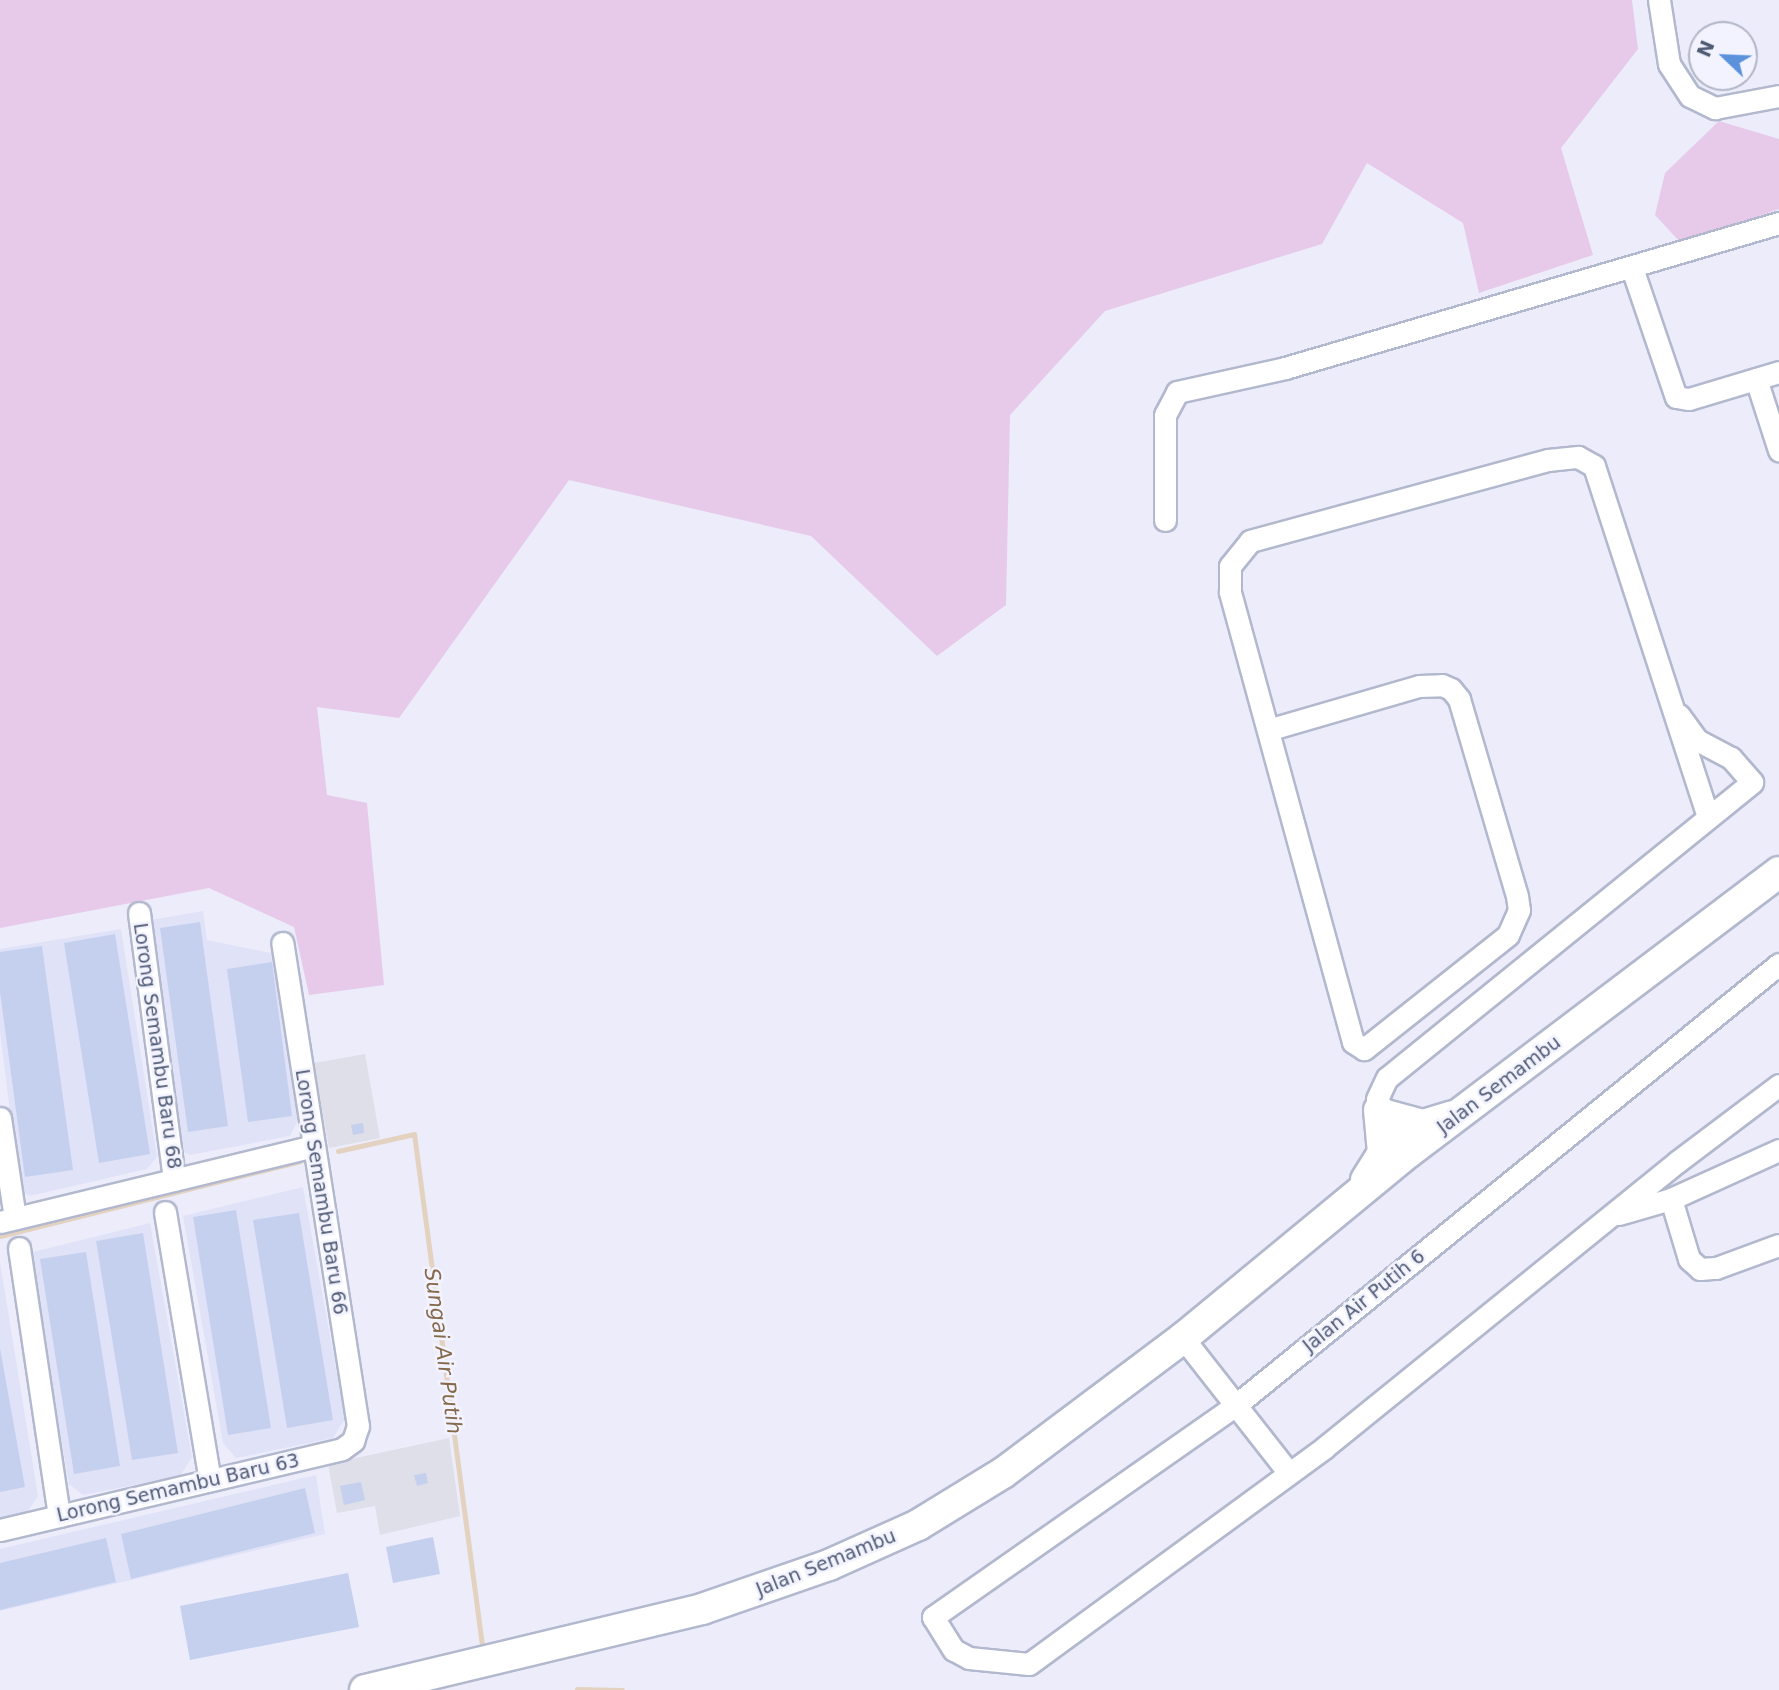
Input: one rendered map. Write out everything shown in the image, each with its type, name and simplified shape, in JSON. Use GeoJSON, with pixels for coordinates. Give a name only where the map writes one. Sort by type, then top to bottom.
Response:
{"type":"FeatureCollection","features":[{"type":"Feature","properties":{"kind":"main road","name":"Jalan Semambu"},"geometry":{"type":"LineString","coordinates":[[365,1690],[702,1609],[869,1548],[918,1525],[1003,1473],[1183,1338],[1350,1203],[1416,1163],[1471,1108],[1779,872]]}},
{"type":"Feature","properties":{"kind":"main road","name":"Jalan Semambu"},"geometry":{"type":"LineString","coordinates":[[1225,1304],[1256,1292],[1416,1163],[1779,892]]}},
{"type":"Feature","properties":{"kind":"main road"},"geometry":{"type":"LineString","coordinates":[[1350,1203],[1383,1153],[1380,1112],[1423,1125],[1471,1108]]}},
{"type":"Feature","properties":{"kind":"street"},"geometry":{"type":"LineString","coordinates":[[1659,0],[1670,64],[1690,96],[1715,108],[1779,96]]}},
{"type":"Feature","properties":{"kind":"street"},"geometry":{"type":"LineString","coordinates":[[1165,520],[1165,415],[1177,391],[1284,368],[1779,223]]}},
{"type":"Feature","properties":{"kind":"street"},"geometry":{"type":"LineString","coordinates":[[1632,268],[1676,397],[1689,399],[1779,372]]}},
{"type":"Feature","properties":{"kind":"street"},"geometry":{"type":"LineString","coordinates":[[1756,379],[1779,450]]}},
{"type":"Feature","properties":{"kind":"street"},"geometry":{"type":"LineString","coordinates":[[1271,729],[1419,686],[1442,685],[1451,689],[1459,699],[1505,857],[1519,910],[1508,935],[1364,1049],[1353,1042],[1271,729],[1230,592],[1230,566],[1242,547],[1570,456],[1594,466],[1676,711],[1680,737],[1708,817]]}},
{"type":"Feature","properties":{"kind":"street"},"geometry":{"type":"LineString","coordinates":[[1416,1163],[1380,1112],[1377,1099],[1387,1078],[1752,782],[1731,758],[1698,740],[1676,711]]}},
{"type":"Feature","properties":{"kind":"street","name":"Lorong Semambu Baru 68"},"geometry":{"type":"LineString","coordinates":[[139,914],[174,1180]]}},
{"type":"Feature","properties":{"kind":"street","name":"Lorong Semambu Baru 66"},"geometry":{"type":"LineString","coordinates":[[282,943],[358,1426],[353,1441]]}},
{"type":"Feature","properties":{"kind":"street","name":"Jalan Air Putih 6"},"geometry":{"type":"LineString","coordinates":[[1289,1473],[1029,1664],[969,1658],[954,1650],[933,1617],[1236,1405],[1779,964]]}},
{"type":"Feature","properties":{"kind":"street"},"geometry":{"type":"LineString","coordinates":[[1183,1338],[1289,1473],[1609,1216],[1779,1085]]}},
{"type":"Feature","properties":{"kind":"street"},"geometry":{"type":"LineString","coordinates":[[0,1118],[7,1220],[314,1146]]}},
{"type":"Feature","properties":{"kind":"street"},"geometry":{"type":"LineString","coordinates":[[1609,1216],[1671,1199],[1779,1150]]}},
{"type":"Feature","properties":{"kind":"street"},"geometry":{"type":"LineString","coordinates":[[1671,1199],[1693,1266],[1716,1268],[1779,1245]]}},
{"type":"Feature","properties":{"kind":"street"},"geometry":{"type":"LineString","coordinates":[[165,1212],[209,1480]]}},
{"type":"Feature","properties":{"kind":"street"},"geometry":{"type":"LineString","coordinates":[[19,1248],[59,1516]]}},
{"type":"Feature","properties":{"kind":"street","name":"Lorong Semambu Baru 63"},"geometry":{"type":"LineString","coordinates":[[0,1530],[342,1449],[353,1441]]}},
{"type":"Feature","properties":{"kind":"shaded area"},"geometry":{"type":"Polygon","coordinates":[[[0,0],[1632,0],[1638,49],[1561,148],[1593,255],[1479,293],[1463,223],[1367,163],[1322,244],[1105,311],[1010,415],[1006,605],[937,656],[811,536],[569,480],[399,718],[317,707],[327,795],[367,803],[384,985],[309,995],[294,927],[209,888],[0,928],[0,0]]]}},
{"type":"Feature","properties":{"kind":"shaded area"},"geometry":{"type":"Polygon","coordinates":[[[1719,121],[1779,139],[1779,209],[1681,243],[1655,215],[1665,173],[1719,121]]]}},
{"type":"Feature","properties":{"kind":"shaded area"},"geometry":{"type":"Polygon","coordinates":[[[203,911],[207,940],[276,954],[300,1116],[290,1136],[190,1155],[180,1150],[151,920],[203,911]]]}},
{"type":"Feature","properties":{"kind":"shaded area"},"geometry":{"type":"Polygon","coordinates":[[[121,929],[157,1157],[147,1169],[30,1196],[20,1191],[0,1032],[0,949],[121,929]]]}},
{"type":"Feature","properties":{"kind":"shaded area"},"geometry":{"type":"Polygon","coordinates":[[[365,1054],[380,1138],[329,1148],[314,1063],[365,1054]]]}},
{"type":"Feature","properties":{"kind":"shaded area"},"geometry":{"type":"Polygon","coordinates":[[[303,1187],[345,1419],[333,1438],[236,1458],[223,1443],[183,1216],[303,1187]]]}},
{"type":"Feature","properties":{"kind":"shaded area"},"geometry":{"type":"Polygon","coordinates":[[[150,1223],[192,1457],[180,1476],[83,1495],[69,1484],[29,1253],[150,1223]]]}},
{"type":"Feature","properties":{"kind":"shaded area"},"geometry":{"type":"Polygon","coordinates":[[[0,1262],[38,1496],[27,1512],[0,1519],[0,1262]]]}},
{"type":"Feature","properties":{"kind":"shaded area"},"geometry":{"type":"Polygon","coordinates":[[[449,1438],[460,1516],[380,1535],[375,1506],[337,1513],[328,1464],[449,1438]]]}},
{"type":"Feature","properties":{"kind":"shaded area"},"geometry":{"type":"Polygon","coordinates":[[[316,1475],[325,1534],[0,1611],[0,1549],[316,1475]]]}},
{"type":"Feature","properties":{"kind":"building"},"geometry":{"type":"Polygon","coordinates":[[[200,922],[228,1126],[188,1132],[160,928],[200,922]]]}},
{"type":"Feature","properties":{"kind":"building"},"geometry":{"type":"Polygon","coordinates":[[[115,934],[150,1154],[99,1163],[64,943],[115,934]]]}},
{"type":"Feature","properties":{"kind":"building"},"geometry":{"type":"Polygon","coordinates":[[[42,946],[73,1170],[25,1177],[0,992],[0,952],[42,946]]]}},
{"type":"Feature","properties":{"kind":"building"},"geometry":{"type":"Polygon","coordinates":[[[272,962],[292,1116],[248,1122],[227,969],[272,962]]]}},
{"type":"Feature","properties":{"kind":"building"},"geometry":{"type":"Polygon","coordinates":[[[363,1123],[364,1133],[353,1135],[351,1125],[363,1123]]]}},
{"type":"Feature","properties":{"kind":"building"},"geometry":{"type":"Polygon","coordinates":[[[236,1210],[271,1428],[228,1435],[193,1217],[236,1210]]]}},
{"type":"Feature","properties":{"kind":"building"},"geometry":{"type":"Polygon","coordinates":[[[299,1213],[333,1420],[287,1428],[253,1220],[299,1213]]]}},
{"type":"Feature","properties":{"kind":"building"},"geometry":{"type":"Polygon","coordinates":[[[143,1233],[178,1453],[132,1460],[96,1241],[143,1233]]]}},
{"type":"Feature","properties":{"kind":"building"},"geometry":{"type":"Polygon","coordinates":[[[86,1252],[120,1466],[74,1474],[40,1259],[86,1252]]]}},
{"type":"Feature","properties":{"kind":"building"},"geometry":{"type":"Polygon","coordinates":[[[0,1348],[25,1487],[0,1492],[0,1348]]]}},
{"type":"Feature","properties":{"kind":"building"},"geometry":{"type":"Polygon","coordinates":[[[426,1473],[428,1483],[417,1486],[414,1475],[426,1473]]]}},
{"type":"Feature","properties":{"kind":"building"},"geometry":{"type":"Polygon","coordinates":[[[361,1482],[365,1500],[344,1505],[340,1486],[361,1482]]]}},
{"type":"Feature","properties":{"kind":"building"},"geometry":{"type":"Polygon","coordinates":[[[305,1488],[315,1533],[131,1579],[121,1534],[305,1488]]]}},
{"type":"Feature","properties":{"kind":"building"},"geometry":{"type":"Polygon","coordinates":[[[433,1537],[440,1574],[393,1583],[386,1547],[433,1537]]]}},
{"type":"Feature","properties":{"kind":"building"},"geometry":{"type":"Polygon","coordinates":[[[106,1538],[116,1582],[0,1610],[0,1563],[106,1538]]]}},
{"type":"Feature","properties":{"kind":"building"},"geometry":{"type":"Polygon","coordinates":[[[348,1573],[359,1627],[190,1660],[180,1606],[348,1573]]]}},
{"type":"Feature","properties":{"kind":"waterway","name":"Sungai Air Putih"},"geometry":{"type":"LineString","coordinates":[[338,1151],[414,1134],[482,1645]]}},
{"type":"Feature","properties":{"kind":"waterway","name":"Sungai Air Putih"},"geometry":{"type":"LineString","coordinates":[[0,1236],[300,1161]]}},
{"type":"Feature","properties":{"kind":"waterway","name":"Sungai Air Putih"},"geometry":{"type":"LineString","coordinates":[[577,1689],[622,1690]]}}]}
